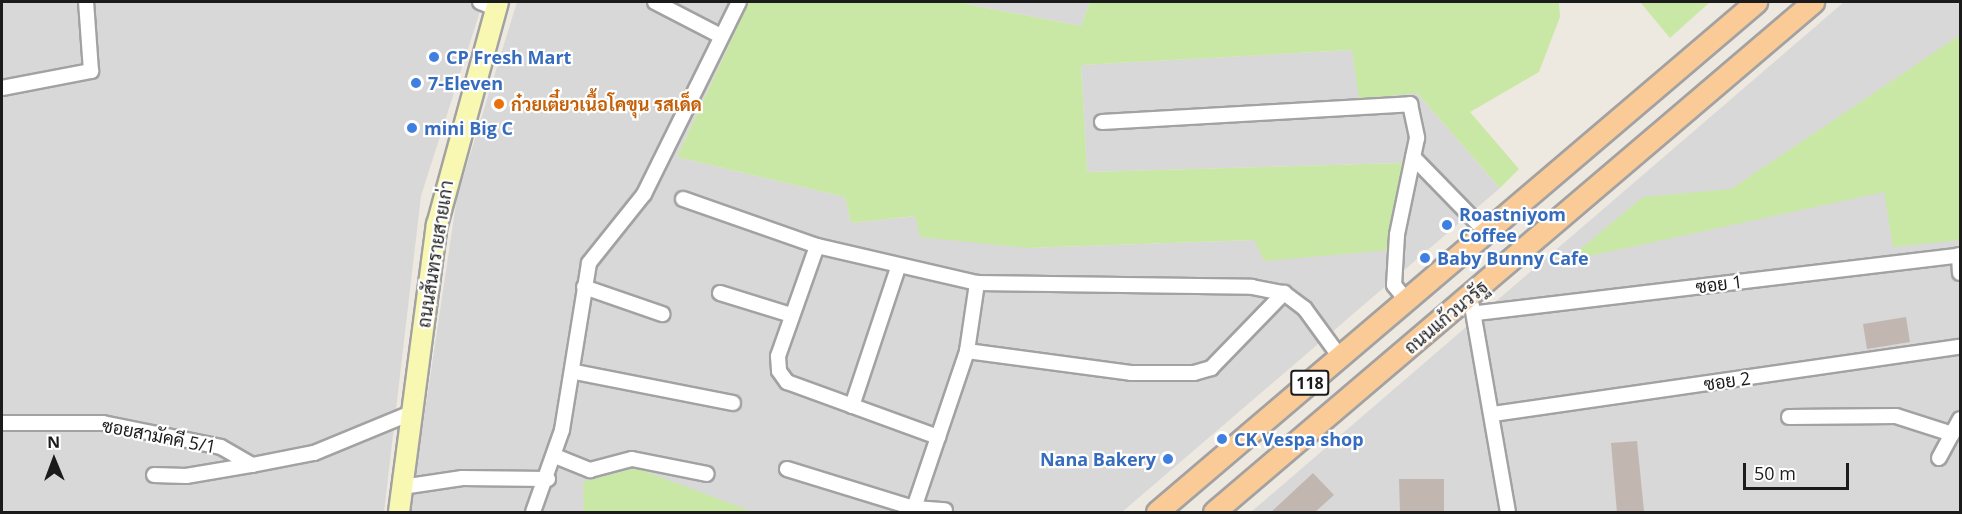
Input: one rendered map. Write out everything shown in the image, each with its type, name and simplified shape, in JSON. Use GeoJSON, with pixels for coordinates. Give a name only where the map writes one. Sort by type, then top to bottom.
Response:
{"type":"FeatureCollection","features":[{"type":"Feature","properties":{"kind":"main road","name":"ถนนแก้วนวรัฐ"},"geometry":{"type":"LineString","coordinates":[[1157,513],[1756,2]]}},
{"type":"Feature","properties":{"kind":"main road","name":"ถนนแก้วนวรัฐ"},"geometry":{"type":"LineString","coordinates":[[1214,513],[1472,306],[1813,2]]}},
{"type":"Feature","properties":{"kind":"main road","name":"ถนนสันทรายสายเก่า"},"geometry":{"type":"LineString","coordinates":[[399,513],[439,215],[491,4]]}},
{"type":"Feature","properties":{"kind":"street"},"geometry":{"type":"LineString","coordinates":[[2,88],[91,71],[86,2]]}},
{"type":"Feature","properties":{"kind":"street"},"geometry":{"type":"LineString","coordinates":[[655,2],[721,36]]}},
{"type":"Feature","properties":{"kind":"street"},"geometry":{"type":"LineString","coordinates":[[532,513],[548,479],[575,372],[584,286],[589,262],[644,194],[739,2]]}},
{"type":"Feature","properties":{"kind":"street"},"geometry":{"type":"LineString","coordinates":[[1102,122],[1410,104],[1417,138],[1397,235],[1394,285],[1407,301]]}},
{"type":"Feature","properties":{"kind":"street"},"geometry":{"type":"LineString","coordinates":[[1413,157],[1487,233]]}},
{"type":"Feature","properties":{"kind":"street"},"geometry":{"type":"LineString","coordinates":[[683,199],[817,246],[898,268],[977,283],[1252,287],[1284,293],[1305,309],[1340,357]]}},
{"type":"Feature","properties":{"kind":"street"},"geometry":{"type":"LineString","coordinates":[[817,246],[778,356],[783,377],[938,437]]}},
{"type":"Feature","properties":{"kind":"street"},"geometry":{"type":"LineString","coordinates":[[1960,255],[1960,273]]}},
{"type":"Feature","properties":{"kind":"street","name":"ซอย 1"},"geometry":{"type":"LineString","coordinates":[[1472,306],[1960,255]]}},
{"type":"Feature","properties":{"kind":"street"},"geometry":{"type":"LineString","coordinates":[[852,405],[898,268]]}},
{"type":"Feature","properties":{"kind":"street"},"geometry":{"type":"LineString","coordinates":[[914,508],[967,351],[977,283]]}},
{"type":"Feature","properties":{"kind":"street"},"geometry":{"type":"LineString","coordinates":[[584,286],[662,314]]}},
{"type":"Feature","properties":{"kind":"street"},"geometry":{"type":"LineString","coordinates":[[720,293],[791,315]]}},
{"type":"Feature","properties":{"kind":"street"},"geometry":{"type":"LineString","coordinates":[[967,351],[1131,373],[1194,373],[1211,368],[1284,293]]}},
{"type":"Feature","properties":{"kind":"street"},"geometry":{"type":"LineString","coordinates":[[1472,306],[1493,414],[1508,513]]}},
{"type":"Feature","properties":{"kind":"street","name":"ซอย 2"},"geometry":{"type":"LineString","coordinates":[[1493,414],[1960,347]]}},
{"type":"Feature","properties":{"kind":"street"},"geometry":{"type":"LineString","coordinates":[[575,372],[733,403]]}},
{"type":"Feature","properties":{"kind":"street"},"geometry":{"type":"LineString","coordinates":[[154,475],[186,476],[314,453],[411,413]]}},
{"type":"Feature","properties":{"kind":"street"},"geometry":{"type":"LineString","coordinates":[[1789,417],[1896,416],[1952,434]]}},
{"type":"Feature","properties":{"kind":"street"},"geometry":{"type":"LineString","coordinates":[[1939,458],[1960,419]]}},
{"type":"Feature","properties":{"kind":"street","name":"ซอยสามัคคี 5/1"},"geometry":{"type":"LineString","coordinates":[[2,423],[103,423],[221,447],[252,465]]}},
{"type":"Feature","properties":{"kind":"street"},"geometry":{"type":"LineString","coordinates":[[555,456],[590,470],[632,459],[707,474]]}},
{"type":"Feature","properties":{"kind":"street"},"geometry":{"type":"LineString","coordinates":[[787,469],[914,508],[945,510]]}},
{"type":"Feature","properties":{"kind":"street"},"geometry":{"type":"LineString","coordinates":[[402,487],[462,478],[548,479]]}},
{"type":"Feature","properties":{"kind":"shaded area"},"geometry":{"type":"Polygon","coordinates":[[[2,2],[483,2],[421,196],[384,512],[2,512],[2,2]]]}},
{"type":"Feature","properties":{"kind":"shaded area"},"geometry":{"type":"Polygon","coordinates":[[[517,2],[749,2],[677,157],[845,197],[851,223],[916,216],[1028,248],[1254,240],[1389,250],[1402,163],[1087,172],[1081,65],[1352,50],[1417,93],[1500,188],[1122,512],[410,512],[457,197],[517,2]]]}},
{"type":"Feature","properties":{"kind":"shaded area"},"geometry":{"type":"Polygon","coordinates":[[[956,2],[1090,2],[1081,26],[956,2]]]}},
{"type":"Feature","properties":{"kind":"shaded area"},"geometry":{"type":"Polygon","coordinates":[[[1844,2],[1960,2],[1960,512],[1251,512],[1844,2]]]}},
{"type":"Feature","properties":{"kind":"green space"},"geometry":{"type":"Polygon","coordinates":[[[749,2],[956,2],[1081,26],[1090,2],[1559,2],[1560,17],[1539,72],[1470,112],[1519,169],[1500,188],[1417,93],[1359,99],[1352,50],[1081,65],[1087,172],[1402,163],[1389,250],[1264,261],[1254,240],[1028,248],[920,237],[915,216],[851,223],[845,197],[677,157],[749,2]]]}},
{"type":"Feature","properties":{"kind":"green space"},"geometry":{"type":"Polygon","coordinates":[[[1640,2],[1710,2],[1670,38],[1640,2]]]}},
{"type":"Feature","properties":{"kind":"green space"},"geometry":{"type":"Polygon","coordinates":[[[1960,35],[1960,240],[1893,247],[1884,192],[1566,261],[1643,197],[1731,189],[1960,35]]]}},
{"type":"Feature","properties":{"kind":"green space"},"geometry":{"type":"Polygon","coordinates":[[[636,468],[753,512],[584,512],[583,482],[636,468]]]}},
{"type":"Feature","properties":{"kind":"building"},"geometry":{"type":"Polygon","coordinates":[[[1906,317],[1910,342],[1867,349],[1863,324],[1906,317]]]}},
{"type":"Feature","properties":{"kind":"building"},"geometry":{"type":"Polygon","coordinates":[[[1637,441],[1644,511],[1617,513],[1611,443],[1637,441]]]}},
{"type":"Feature","properties":{"kind":"building"},"geometry":{"type":"Polygon","coordinates":[[[1313,473],[1334,495],[1314,513],[1270,513],[1313,473]]]}},
{"type":"Feature","properties":{"kind":"building"},"geometry":{"type":"Polygon","coordinates":[[[1399,479],[1444,479],[1444,513],[1400,513],[1399,479]]]}},
{"type":"Feature","properties":{"kind":"place","name":"CP Fresh Mart"},"geometry":{"type":"Point","coordinates":[434,57]}},
{"type":"Feature","properties":{"kind":"place","name":"7-Eleven"},"geometry":{"type":"Point","coordinates":[416,83]}},
{"type":"Feature","properties":{"kind":"place","name":"ก๋วยเตี๋ยวเนื้อโคขุน รสเด็ด"},"geometry":{"type":"Point","coordinates":[499,104]}},
{"type":"Feature","properties":{"kind":"place","name":"mini Big C"},"geometry":{"type":"Point","coordinates":[412,128]}},
{"type":"Feature","properties":{"kind":"place","name":"Roastniyom Coffee"},"geometry":{"type":"Point","coordinates":[1447,225]}},
{"type":"Feature","properties":{"kind":"place","name":"Baby Bunny Cafe"},"geometry":{"type":"Point","coordinates":[1425,258]}},
{"type":"Feature","properties":{"kind":"place","name":"CK Vespa shop"},"geometry":{"type":"Point","coordinates":[1222,439]}},
{"type":"Feature","properties":{"kind":"place","name":"Nana Bakery"},"geometry":{"type":"Point","coordinates":[1168,459]}}]}
